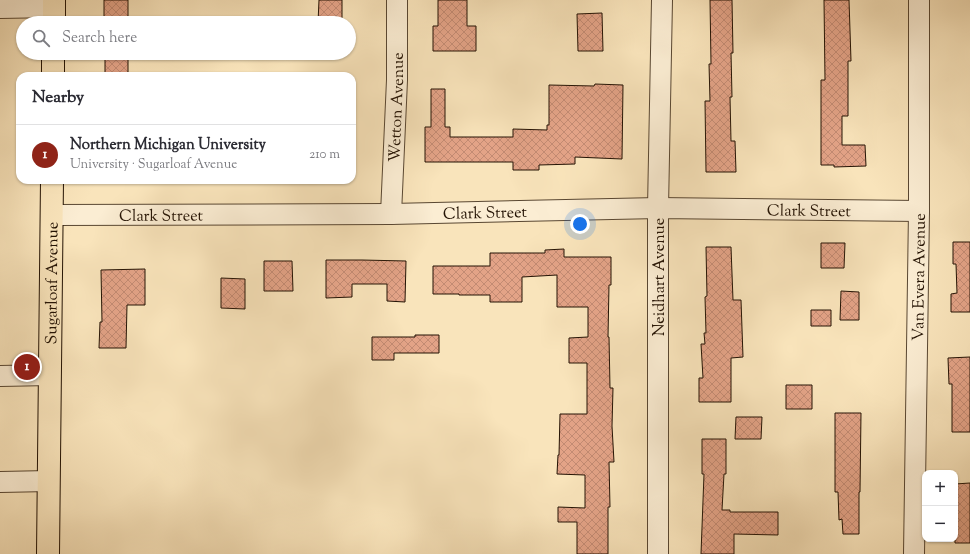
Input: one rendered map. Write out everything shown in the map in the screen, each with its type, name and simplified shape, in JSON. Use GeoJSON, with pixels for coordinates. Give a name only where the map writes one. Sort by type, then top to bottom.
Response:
{"type":"FeatureCollection","features":[{"type":"Feature","properties":{"kind":"main road"},"geometry":{"type":"LineString","coordinates":[[53,60],[53,72]]}},
{"type":"Feature","properties":{"kind":"main road","name":"Sugarloaf Avenue"},"geometry":{"type":"LineString","coordinates":[[48,554],[52,184]]}},
{"type":"Feature","properties":{"kind":"street","name":"Wetton Avenue"},"geometry":{"type":"LineString","coordinates":[[392,214],[397,80],[397,0]]}},
{"type":"Feature","properties":{"kind":"street","name":"Neidhart Avenue"},"geometry":{"type":"LineString","coordinates":[[658,554],[658,208],[662,0]]}},
{"type":"Feature","properties":{"kind":"street","name":"Van Evera Avenue"},"geometry":{"type":"LineString","coordinates":[[914,554],[919,211],[919,0]]}},
{"type":"Feature","properties":{"kind":"street"},"geometry":{"type":"LineString","coordinates":[[0,8],[54,10]]}},
{"type":"Feature","properties":{"kind":"street","name":"Clark Street"},"geometry":{"type":"LineString","coordinates":[[51,215],[392,214],[658,208],[919,211]]}},
{"type":"Feature","properties":{"kind":"street"},"geometry":{"type":"LineString","coordinates":[[0,376],[50,375]]}},
{"type":"Feature","properties":{"kind":"street"},"geometry":{"type":"LineString","coordinates":[[0,482],[49,481]]}},
{"type":"Feature","properties":{"kind":"building"},"geometry":{"type":"Polygon","coordinates":[[[104,0],[128,0],[128,16],[104,16],[104,0]]]}},
{"type":"Feature","properties":{"kind":"building"},"geometry":{"type":"Polygon","coordinates":[[[319,0],[342,0],[342,16],[318,16],[319,0]]]}},
{"type":"Feature","properties":{"kind":"building"},"geometry":{"type":"Polygon","coordinates":[[[438,0],[467,0],[467,26],[476,26],[476,51],[433,51],[433,26],[438,26],[438,0]]]}},
{"type":"Feature","properties":{"kind":"building"},"geometry":{"type":"Polygon","coordinates":[[[710,0],[732,0],[733,53],[731,53],[732,97],[730,97],[731,141],[735,141],[736,172],[706,172],[705,101],[710,101],[710,0]]]}},
{"type":"Feature","properties":{"kind":"building"},"geometry":{"type":"Polygon","coordinates":[[[824,0],[849,0],[851,61],[848,61],[848,116],[842,116],[842,145],[865,145],[866,166],[834,167],[834,165],[821,165],[821,80],[825,80],[824,0]]]}},
{"type":"Feature","properties":{"kind":"building"},"geometry":{"type":"Polygon","coordinates":[[[602,13],[603,51],[578,51],[577,14],[602,13]]]}},
{"type":"Feature","properties":{"kind":"building"},"geometry":{"type":"Polygon","coordinates":[[[105,60],[128,60],[128,72],[105,72],[105,60]]]}},
{"type":"Feature","properties":{"kind":"building"},"geometry":{"type":"Polygon","coordinates":[[[595,84],[623,85],[622,159],[575,157],[575,164],[539,165],[539,170],[513,170],[513,162],[425,162],[425,127],[431,127],[431,89],[445,89],[445,127],[450,127],[450,137],[513,137],[513,129],[547,130],[547,125],[549,125],[549,85],[594,86],[595,84]]]}},
{"type":"Feature","properties":{"kind":"building"},"geometry":{"type":"Polygon","coordinates":[[[953,242],[970,242],[970,312],[951,312],[951,294],[957,293],[956,264],[953,264],[953,242]]]}},
{"type":"Feature","properties":{"kind":"building"},"geometry":{"type":"Polygon","coordinates":[[[821,243],[845,243],[844,268],[821,268],[821,243]]]}},
{"type":"Feature","properties":{"kind":"building"},"geometry":{"type":"Polygon","coordinates":[[[706,247],[731,247],[733,300],[741,300],[743,357],[731,358],[731,402],[699,402],[699,378],[703,378],[701,344],[705,344],[704,333],[706,333],[706,247]]]}},
{"type":"Feature","properties":{"kind":"building"},"geometry":{"type":"Polygon","coordinates":[[[564,249],[564,257],[611,257],[608,337],[610,388],[613,388],[612,426],[614,462],[609,462],[610,507],[608,507],[608,554],[577,554],[577,522],[558,522],[558,507],[585,508],[585,475],[557,474],[560,414],[587,414],[587,363],[569,363],[569,338],[588,337],[588,307],[557,307],[557,275],[522,277],[522,302],[490,302],[490,295],[433,294],[433,266],[490,266],[490,253],[545,253],[545,250],[564,249]]]}},
{"type":"Feature","properties":{"kind":"building"},"geometry":{"type":"Polygon","coordinates":[[[326,260],[406,261],[405,302],[387,301],[387,284],[352,284],[352,297],[326,298],[326,260]]]}},
{"type":"Feature","properties":{"kind":"building"},"geometry":{"type":"Polygon","coordinates":[[[264,261],[292,261],[293,291],[264,291],[264,261]]]}},
{"type":"Feature","properties":{"kind":"building"},"geometry":{"type":"Polygon","coordinates":[[[145,269],[145,305],[127,305],[126,348],[99,348],[100,322],[102,322],[101,270],[145,269]]]}},
{"type":"Feature","properties":{"kind":"building"},"geometry":{"type":"Polygon","coordinates":[[[221,278],[245,279],[245,309],[221,308],[221,278]]]}},
{"type":"Feature","properties":{"kind":"building"},"geometry":{"type":"Polygon","coordinates":[[[841,291],[859,292],[859,320],[840,320],[841,291]]]}},
{"type":"Feature","properties":{"kind":"building"},"geometry":{"type":"Polygon","coordinates":[[[811,310],[831,310],[831,326],[811,326],[811,310]]]}},
{"type":"Feature","properties":{"kind":"building"},"geometry":{"type":"Polygon","coordinates":[[[415,335],[439,335],[439,353],[394,353],[394,360],[372,360],[372,337],[415,337],[415,335]]]}},
{"type":"Feature","properties":{"kind":"building"},"geometry":{"type":"Polygon","coordinates":[[[970,357],[970,432],[952,432],[952,384],[949,384],[948,358],[970,357]]]}},
{"type":"Feature","properties":{"kind":"building"},"geometry":{"type":"Polygon","coordinates":[[[786,385],[812,385],[812,409],[786,409],[786,385]]]}},
{"type":"Feature","properties":{"kind":"building"},"geometry":{"type":"Polygon","coordinates":[[[835,413],[861,413],[859,534],[843,534],[842,519],[839,520],[838,492],[835,492],[835,413]]]}},
{"type":"Feature","properties":{"kind":"building"},"geometry":{"type":"Polygon","coordinates":[[[736,417],[762,417],[761,439],[735,439],[736,417]]]}},
{"type":"Feature","properties":{"kind":"building"},"geometry":{"type":"Polygon","coordinates":[[[702,439],[726,439],[726,474],[724,474],[722,510],[730,510],[730,512],[778,512],[778,535],[734,534],[734,554],[701,554],[704,474],[702,474],[702,439]]]}},
{"type":"Feature","properties":{"kind":"building"},"geometry":{"type":"Polygon","coordinates":[[[970,483],[970,543],[955,543],[958,542],[958,484],[970,483]]]}},
{"type":"Feature","properties":{"kind":"place","name":"Northern Michigan University"},"geometry":{"type":"Point","coordinates":[27,367]}}]}
